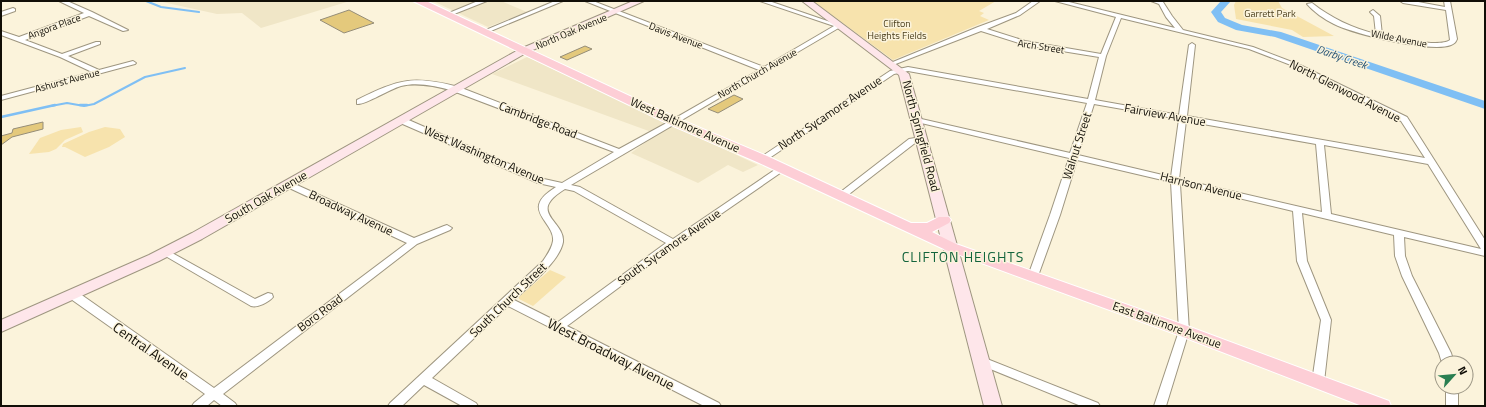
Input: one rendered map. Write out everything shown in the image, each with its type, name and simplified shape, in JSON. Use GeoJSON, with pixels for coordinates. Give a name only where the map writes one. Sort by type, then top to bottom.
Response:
{"type":"FeatureCollection","features":[{"type":"Feature","properties":{"kind":"main road","name":"West Baltimore Avenue"},"geometry":{"type":"LineString","coordinates":[[418,1],[676,122],[762,159],[952,247]]}},
{"type":"Feature","properties":{"kind":"main road","name":"North Oak Avenue"},"geometry":{"type":"LineString","coordinates":[[523,51],[640,1]]}},
{"type":"Feature","properties":{"kind":"main road","name":"North Springfield Road"},"geometry":{"type":"LineString","coordinates":[[806,1],[904,74],[952,247],[993,406]]}},
{"type":"Feature","properties":{"kind":"main road","name":"South Oak Avenue"},"geometry":{"type":"LineString","coordinates":[[1,326],[166,252],[523,51]]}},
{"type":"Feature","properties":{"kind":"main road"},"geometry":{"type":"LineString","coordinates":[[905,226],[925,228],[934,226],[944,220]]}},
{"type":"Feature","properties":{"kind":"main road","name":"East Baltimore Avenue"},"geometry":{"type":"LineString","coordinates":[[952,247],[1184,331],[1382,406]]}},
{"type":"Feature","properties":{"kind":"street"},"geometry":{"type":"LineString","coordinates":[[62,1],[125,30]]}},
{"type":"Feature","properties":{"kind":"street"},"geometry":{"type":"LineString","coordinates":[[447,15],[484,1]]}},
{"type":"Feature","properties":{"kind":"street"},"geometry":{"type":"LineString","coordinates":[[484,32],[560,1]]}},
{"type":"Feature","properties":{"kind":"street","name":"Davis Avenue"},"geometry":{"type":"LineString","coordinates":[[588,1],[764,69]]}},
{"type":"Feature","properties":{"kind":"street"},"geometry":{"type":"LineString","coordinates":[[763,1],[839,26]]}},
{"type":"Feature","properties":{"kind":"street","name":"North Sycamore Avenue"},"geometry":{"type":"LineString","coordinates":[[762,159],[892,72],[895,67],[980,28],[1018,14],[1037,1]]}},
{"type":"Feature","properties":{"kind":"street","name":"North Glenwood Avenue"},"geometry":{"type":"LineString","coordinates":[[1058,1],[1251,48],[1298,66],[1404,120],[1485,248]]}},
{"type":"Feature","properties":{"kind":"street"},"geometry":{"type":"LineString","coordinates":[[1154,1],[1162,3],[1169,17],[1181,31]]}},
{"type":"Feature","properties":{"kind":"street"},"geometry":{"type":"LineString","coordinates":[[1403,1],[1448,9]]}},
{"type":"Feature","properties":{"kind":"street","name":"Wilde Avenue"},"geometry":{"type":"LineString","coordinates":[[1310,4],[1338,23],[1379,35],[1418,43],[1447,45],[1453,42],[1454,38],[1447,1]]}},
{"type":"Feature","properties":{"kind":"street"},"geometry":{"type":"LineString","coordinates":[[1,14],[13,10]]}},
{"type":"Feature","properties":{"kind":"street"},"geometry":{"type":"LineString","coordinates":[[1372,12],[1377,16],[1379,35]]}},
{"type":"Feature","properties":{"kind":"street","name":"Angora Place"},"geometry":{"type":"LineString","coordinates":[[18,40],[90,13]]}},
{"type":"Feature","properties":{"kind":"street","name":"Walnut Street"},"geometry":{"type":"LineString","coordinates":[[1033,276],[1074,156],[1091,102],[1103,56],[1119,16]]}},
{"type":"Feature","properties":{"kind":"street","name":"North Church Avenue"},"geometry":{"type":"LineString","coordinates":[[676,122],[839,26]]}},
{"type":"Feature","properties":{"kind":"street","name":"Arch Street"},"geometry":{"type":"LineString","coordinates":[[980,28],[1001,38],[1014,42],[1103,56]]}},
{"type":"Feature","properties":{"kind":"street"},"geometry":{"type":"LineString","coordinates":[[1,34],[62,56],[96,71]]}},
{"type":"Feature","properties":{"kind":"street"},"geometry":{"type":"LineString","coordinates":[[62,56],[98,43]]}},
{"type":"Feature","properties":{"kind":"street"},"geometry":{"type":"LineString","coordinates":[[1160,406],[1184,331],[1175,180],[1192,45]]}},
{"type":"Feature","properties":{"kind":"street","name":"Ashurst Avenue"},"geometry":{"type":"LineString","coordinates":[[1,98],[96,71],[133,63]]}},
{"type":"Feature","properties":{"kind":"street","name":"Fairview Avenue"},"geometry":{"type":"LineString","coordinates":[[895,67],[1431,162]]}},
{"type":"Feature","properties":{"kind":"street","name":"Cambridge Road"},"geometry":{"type":"LineString","coordinates":[[360,102],[399,83],[432,82],[456,89],[620,152]]}},
{"type":"Feature","properties":{"kind":"street","name":"West Washington Avenue"},"geometry":{"type":"LineString","coordinates":[[401,120],[541,181],[577,189],[673,243]]}},
{"type":"Feature","properties":{"kind":"street","name":"Harrison Avenue"},"geometry":{"type":"LineString","coordinates":[[917,120],[1485,253]]}},
{"type":"Feature","properties":{"kind":"street","name":"South Church Street"},"geometry":{"type":"LineString","coordinates":[[394,406],[547,263],[556,248],[557,235],[543,211],[547,200],[564,186],[620,152],[676,122]]}},
{"type":"Feature","properties":{"kind":"street"},"geometry":{"type":"LineString","coordinates":[[841,196],[912,141],[921,139]]}},
{"type":"Feature","properties":{"kind":"street"},"geometry":{"type":"LineString","coordinates":[[1320,143],[1328,217]]}},
{"type":"Feature","properties":{"kind":"street","name":"South Sycamore Avenue"},"geometry":{"type":"LineString","coordinates":[[558,327],[673,243],[782,169]]}},
{"type":"Feature","properties":{"kind":"street","name":"Broadway Avenue"},"geometry":{"type":"LineString","coordinates":[[288,184],[414,242]]}},
{"type":"Feature","properties":{"kind":"street"},"geometry":{"type":"LineString","coordinates":[[1297,210],[1302,261],[1326,320],[1318,382]]}},
{"type":"Feature","properties":{"kind":"street","name":"Boro Road"},"geometry":{"type":"LineString","coordinates":[[198,406],[414,242],[447,228]]}},
{"type":"Feature","properties":{"kind":"street"},"geometry":{"type":"LineString","coordinates":[[1399,233],[1400,256],[1407,276],[1446,355]]}},
{"type":"Feature","properties":{"kind":"street"},"geometry":{"type":"LineString","coordinates":[[166,252],[255,303],[268,297]]}},
{"type":"Feature","properties":{"kind":"street","name":"Central Avenue"},"geometry":{"type":"LineString","coordinates":[[72,294],[231,406]]}},
{"type":"Feature","properties":{"kind":"street","name":"West Broadway Avenue"},"geometry":{"type":"LineString","coordinates":[[507,301],[715,406]]}},
{"type":"Feature","properties":{"kind":"street"},"geometry":{"type":"LineString","coordinates":[[982,360],[1094,406]]}},
{"type":"Feature","properties":{"kind":"street"},"geometry":{"type":"LineString","coordinates":[[424,379],[472,406]]}},
{"type":"Feature","properties":{"kind":"street"},"geometry":{"type":"LineString","coordinates":[[1452,395],[1452,406]]}},
{"type":"Feature","properties":{"kind":"shaded area"},"geometry":{"type":"Polygon","coordinates":[[[158,1],[350,1],[261,28],[242,13],[217,14],[158,1]]]}},
{"type":"Feature","properties":{"kind":"shaded area"},"geometry":{"type":"Polygon","coordinates":[[[433,1],[501,1],[527,12],[488,27],[433,1]]]}},
{"type":"Feature","properties":{"kind":"shaded area"},"geometry":{"type":"Polygon","coordinates":[[[527,57],[758,165],[743,172],[728,165],[698,183],[631,153],[657,134],[492,74],[527,57]]]}},
{"type":"Feature","properties":{"kind":"green space","name":"Clifton Heights Fields"},"geometry":{"type":"Polygon","coordinates":[[[813,1],[996,1],[979,11],[984,13],[980,16],[989,20],[893,60],[813,1]]]}},
{"type":"Feature","properties":{"kind":"green space","name":"Garrett Park"},"geometry":{"type":"Polygon","coordinates":[[[1236,1],[1278,1],[1282,8],[1334,36],[1303,37],[1292,30],[1236,19],[1234,5],[1236,1]]]}},
{"type":"Feature","properties":{"kind":"green space"},"geometry":{"type":"Polygon","coordinates":[[[81,127],[83,132],[65,140],[56,149],[49,152],[29,154],[40,138],[61,130],[81,127]]]}},
{"type":"Feature","properties":{"kind":"green space"},"geometry":{"type":"Polygon","coordinates":[[[105,127],[120,129],[125,137],[109,147],[85,157],[62,147],[63,144],[89,132],[105,127]]]}},
{"type":"Feature","properties":{"kind":"green space"},"geometry":{"type":"Polygon","coordinates":[[[550,270],[566,277],[533,306],[519,299],[519,297],[550,270]]]}},
{"type":"Feature","properties":{"kind":"building"},"geometry":{"type":"Polygon","coordinates":[[[349,10],[374,23],[344,33],[320,20],[349,10]]]}},
{"type":"Feature","properties":{"kind":"building"},"geometry":{"type":"Polygon","coordinates":[[[585,46],[592,49],[567,60],[560,57],[585,46]]]}},
{"type":"Feature","properties":{"kind":"building"},"geometry":{"type":"Polygon","coordinates":[[[734,95],[743,99],[718,113],[708,109],[734,95]]]}},
{"type":"Feature","properties":{"kind":"building"},"geometry":{"type":"Polygon","coordinates":[[[43,122],[43,129],[12,137],[1,145],[1,136],[12,133],[13,129],[43,122]]]}},
{"type":"Feature","properties":{"kind":"waterway"},"geometry":{"type":"LineString","coordinates":[[146,1],[161,7],[199,12]]}},
{"type":"Feature","properties":{"kind":"waterway","name":"Darby Creek"},"geometry":{"type":"LineString","coordinates":[[1226,1],[1216,12],[1221,20],[1240,28],[1277,34],[1485,105]]}},
{"type":"Feature","properties":{"kind":"waterway"},"geometry":{"type":"LineString","coordinates":[[51,106],[67,103],[84,106],[94,104],[145,77],[185,68]]}},
{"type":"Feature","properties":{"kind":"waterway"},"geometry":{"type":"LineString","coordinates":[[1,117],[55,105]]}},
{"type":"Feature","properties":{"kind":"waterway"},"geometry":{"type":"LineString","coordinates":[[80,105],[87,105]]}},
{"type":"Feature","properties":{"kind":"district","name":"CLIFTON HEIGHTS"},"geometry":{"type":"Point","coordinates":[963,257]}}]}
